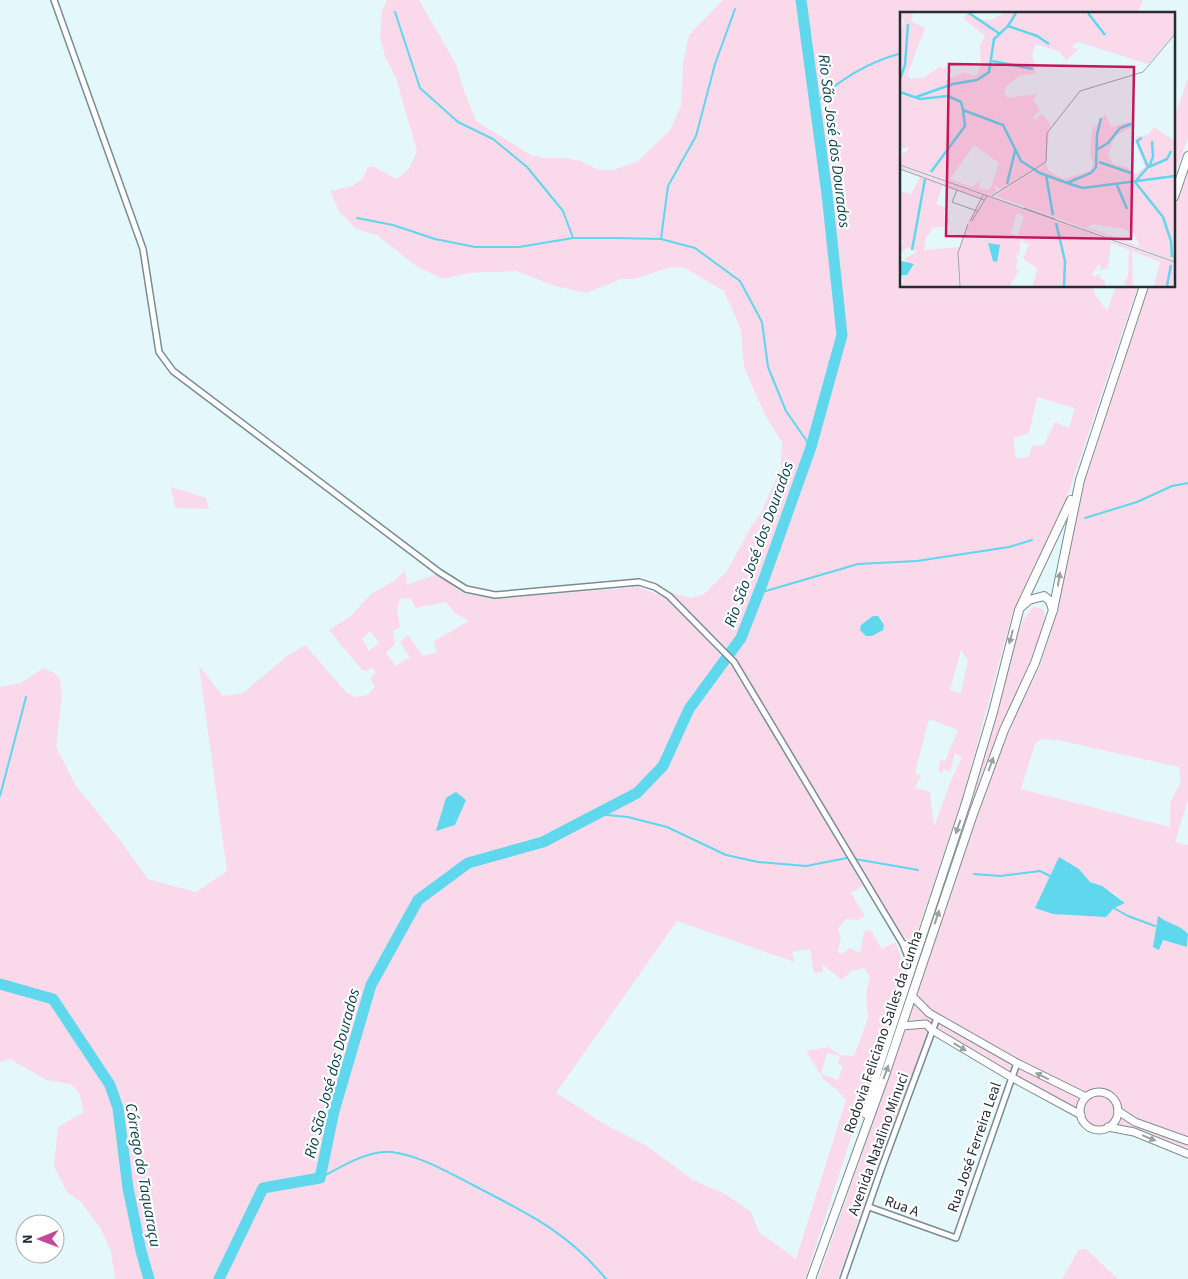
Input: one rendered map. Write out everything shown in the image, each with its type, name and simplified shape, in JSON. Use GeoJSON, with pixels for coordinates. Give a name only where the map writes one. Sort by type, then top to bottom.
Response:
{"type":"FeatureCollection","features":[{"type":"Feature","properties":{"kind":"main road"},"geometry":{"type":"LineString","coordinates":[[1176,191],[1188,156]]}},
{"type":"Feature","properties":{"kind":"main road","name":"Rodovia Feliciano Salles da Cunha"},"geometry":{"type":"LineString","coordinates":[[856,1150],[902,1026],[973,814],[1004,730],[1035,663],[1053,610],[1080,480],[1143,288]]}},
{"type":"Feature","properties":{"kind":"main road","name":"Rodovia Feliciano Salles da Cunha"},"geometry":{"type":"LineString","coordinates":[[856,1150],[877,1072],[993,712],[1019,610],[1080,480]]}},
{"type":"Feature","properties":{"kind":"main road"},"geometry":{"type":"LineString","coordinates":[[1019,610],[1029,600],[1044,596],[1050,601],[1053,610]]}},
{"type":"Feature","properties":{"kind":"main road"},"geometry":{"type":"LineString","coordinates":[[811,1279],[856,1150]]}},
{"type":"Feature","properties":{"kind":"street"},"geometry":{"type":"LineString","coordinates":[[54,0],[143,249],[159,352],[173,371],[439,572],[466,589],[495,595],[639,582],[655,586],[670,596],[734,662],[903,944],[911,965]]}},
{"type":"Feature","properties":{"kind":"street"},"geometry":{"type":"LineString","coordinates":[[903,944],[912,944],[920,938]]}},
{"type":"Feature","properties":{"kind":"street"},"geometry":{"type":"LineString","coordinates":[[912,996],[921,1007],[937,1018],[1017,1064],[1086,1097]]}},
{"type":"Feature","properties":{"kind":"street","name":"Avenida Natalino Minuci"},"geometry":{"type":"LineString","coordinates":[[843,1279],[937,1018]]}},
{"type":"Feature","properties":{"kind":"street"},"geometry":{"type":"LineString","coordinates":[[902,1026],[926,1024],[932,1030],[1011,1077],[1081,1115]]}},
{"type":"Feature","properties":{"kind":"street","name":"Rua José Ferreira Leal"},"geometry":{"type":"LineString","coordinates":[[956,1238],[1017,1064]]}},
{"type":"Feature","properties":{"kind":"street"},"geometry":{"type":"LineString","coordinates":[[1108,1127],[1115,1121],[1118,1111],[1116,1102],[1105,1092],[1095,1092],[1086,1097],[1081,1105],[1081,1115],[1085,1124],[1094,1129],[1108,1127],[1134,1132],[1188,1154]]}},
{"type":"Feature","properties":{"kind":"street"},"geometry":{"type":"LineString","coordinates":[[1118,1111],[1135,1122],[1188,1141]]}},
{"type":"Feature","properties":{"kind":"street","name":"Rua A"},"geometry":{"type":"LineString","coordinates":[[868,1207],[956,1238]]}},
{"type":"Feature","properties":{"kind":"shaded area"},"geometry":{"type":"Polygon","coordinates":[[[387,0],[419,0],[456,64],[476,121],[531,155],[543,158],[566,158],[580,161],[599,170],[614,170],[638,161],[670,130],[681,106],[683,64],[689,35],[723,0],[1143,0],[1138,12],[900,12],[900,288],[1093,288],[1094,293],[1107,311],[1115,288],[1137,288],[1065,503],[1013,611],[961,804],[916,936],[911,940],[905,939],[736,661],[671,593],[690,598],[704,594],[727,571],[752,525],[760,515],[781,468],[782,442],[765,415],[744,367],[741,330],[724,291],[685,268],[670,267],[635,279],[621,279],[587,293],[555,286],[516,271],[469,273],[443,279],[416,266],[377,235],[356,229],[339,211],[330,191],[358,183],[368,167],[374,167],[397,179],[409,169],[417,151],[396,78],[385,57],[380,36],[382,11],[387,0]],[[1037,397],[1029,433],[1013,438],[1016,458],[1029,457],[1032,446],[1044,445],[1055,422],[1069,428],[1075,408],[1037,397]],[[961,650],[950,690],[961,693],[968,660],[961,650]],[[929,719],[915,773],[921,776],[915,788],[930,792],[934,827],[962,757],[955,754],[950,772],[944,769],[942,773],[938,771],[940,760],[945,761],[958,730],[929,719]]]}},
{"type":"Feature","properties":{"kind":"shaded area"},"geometry":{"type":"Polygon","coordinates":[[[1188,78],[1188,137],[1176,172],[1176,112],[1188,78]]]}},
{"type":"Feature","properties":{"kind":"shaded area"},"geometry":{"type":"Polygon","coordinates":[[[1188,170],[1188,799],[1175,842],[1188,845],[1188,934],[1183,929],[1167,923],[1163,940],[1187,947],[1188,945],[1188,1139],[1141,1123],[1125,1114],[1118,1108],[1113,1096],[1108,1092],[1097,1090],[1086,1095],[1018,1061],[939,1015],[924,1003],[918,995],[918,990],[977,813],[1008,732],[1040,666],[1057,611],[1073,518],[1148,288],[1176,288],[1176,205],[1188,170]],[[1042,739],[1035,744],[1021,789],[1170,827],[1170,803],[1181,782],[1179,767],[1057,740],[1042,739]],[[1079,869],[1077,915],[1105,917],[1114,908],[1125,903],[1115,894],[1090,882],[1079,869]]]}},
{"type":"Feature","properties":{"kind":"shaded area"},"geometry":{"type":"Polygon","coordinates":[[[171,487],[206,498],[209,509],[175,508],[171,487]]]}},
{"type":"Feature","properties":{"kind":"shaded area"},"geometry":{"type":"Polygon","coordinates":[[[405,571],[407,585],[437,574],[463,593],[494,599],[638,587],[667,598],[732,667],[834,834],[863,886],[851,893],[865,916],[857,920],[846,919],[838,928],[841,938],[838,952],[842,954],[850,948],[860,953],[864,932],[870,929],[882,949],[895,942],[906,969],[805,1279],[115,1279],[111,1252],[101,1229],[81,1202],[67,1192],[54,1167],[58,1127],[84,1112],[79,1093],[71,1084],[46,1080],[10,1059],[0,1062],[0,687],[21,683],[43,668],[54,673],[60,679],[62,695],[56,747],[76,786],[120,840],[148,879],[196,892],[227,871],[199,666],[223,696],[243,693],[287,656],[305,645],[346,692],[355,697],[367,695],[375,687],[370,678],[376,673],[372,667],[366,671],[362,670],[329,630],[350,617],[371,594],[394,581],[405,571]],[[410,598],[400,599],[397,610],[400,627],[393,631],[395,644],[386,653],[396,666],[410,657],[400,642],[408,635],[423,656],[437,652],[434,641],[469,621],[455,613],[446,602],[416,608],[410,598]],[[370,631],[362,639],[369,651],[379,643],[370,631]],[[446,798],[437,830],[455,825],[446,798]],[[677,921],[556,1093],[608,1126],[647,1146],[693,1180],[727,1195],[751,1212],[759,1232],[796,1259],[846,1100],[824,1080],[806,1051],[828,1047],[840,1055],[854,1056],[868,1018],[866,992],[870,977],[864,968],[851,971],[842,980],[822,964],[823,972],[814,973],[810,949],[792,952],[794,962],[677,921]],[[827,1053],[821,1074],[838,1080],[843,1066],[838,1064],[840,1056],[827,1053]]]}},
{"type":"Feature","properties":{"kind":"shaded area"},"geometry":{"type":"Polygon","coordinates":[[[1033,607],[1041,608],[1045,612],[1043,630],[883,1069],[881,1068],[997,714],[1013,645],[1023,620],[1033,607]]]}},
{"type":"Feature","properties":{"kind":"shaded area"},"geometry":{"type":"Polygon","coordinates":[[[914,1001],[935,1018],[932,1027],[906,1025],[914,1001]]]}},
{"type":"Feature","properties":{"kind":"shaded area"},"geometry":{"type":"Polygon","coordinates":[[[938,1022],[1014,1063],[1011,1075],[935,1029],[938,1022]]]}},
{"type":"Feature","properties":{"kind":"shaded area"},"geometry":{"type":"Polygon","coordinates":[[[927,1026],[929,1031],[877,1166],[838,1279],[818,1279],[906,1029],[927,1026]]]}},
{"type":"Feature","properties":{"kind":"shaded area"},"geometry":{"type":"Polygon","coordinates":[[[1017,1067],[1081,1097],[1078,1111],[1013,1077],[1017,1067]]]}},
{"type":"Feature","properties":{"kind":"shaded area"},"geometry":{"type":"Polygon","coordinates":[[[1099,1094],[1106,1095],[1111,1099],[1115,1104],[1115,1118],[1111,1123],[1106,1127],[1099,1128],[1092,1127],[1087,1123],[1083,1118],[1082,1111],[1083,1104],[1087,1099],[1092,1095],[1099,1094]]]}},
{"type":"Feature","properties":{"kind":"shaded area"},"geometry":{"type":"Polygon","coordinates":[[[1119,1114],[1188,1142],[1188,1153],[1114,1126],[1119,1114]]]}},
{"type":"Feature","properties":{"kind":"shaded area"},"geometry":{"type":"Polygon","coordinates":[[[1079,1249],[1086,1249],[1118,1279],[1062,1279],[1079,1249]]]}},
{"type":"Feature","properties":{"kind":"water"},"geometry":{"type":"Polygon","coordinates":[[[873,616],[878,616],[884,625],[883,630],[872,636],[866,636],[860,630],[861,625],[873,616]]]}},
{"type":"Feature","properties":{"kind":"water"},"geometry":{"type":"Polygon","coordinates":[[[456,792],[466,800],[455,825],[436,831],[446,798],[456,792]]]}},
{"type":"Feature","properties":{"kind":"water"},"geometry":{"type":"Polygon","coordinates":[[[1059,857],[1079,869],[1090,882],[1102,886],[1125,903],[1114,908],[1106,917],[1053,914],[1035,908],[1059,857]]]}},
{"type":"Feature","properties":{"kind":"water"},"geometry":{"type":"Polygon","coordinates":[[[1158,916],[1188,934],[1187,947],[1163,940],[1159,950],[1153,947],[1158,916]]]}},
{"type":"Feature","properties":{"kind":"waterway","name":"Rio São José dos Dourados"},"geometry":{"type":"LineString","coordinates":[[219,1279],[263,1188],[320,1178],[334,1111],[371,985],[418,900],[468,863],[543,842],[637,793],[663,766],[689,709],[741,638],[811,447],[842,335],[827,194],[801,0]]}},
{"type":"Feature","properties":{"kind":"waterway"},"geometry":{"type":"LineString","coordinates":[[661,239],[668,186],[696,136],[715,64],[735,9]]}},
{"type":"Feature","properties":{"kind":"waterway"},"geometry":{"type":"LineString","coordinates":[[395,12],[420,88],[458,122],[493,139],[527,167],[563,211],[573,238]]}},
{"type":"Feature","properties":{"kind":"waterway"},"geometry":{"type":"LineString","coordinates":[[815,103],[834,86],[855,72],[878,61],[900,54]]}},
{"type":"Feature","properties":{"kind":"waterway"},"geometry":{"type":"LineString","coordinates":[[357,218],[393,225],[435,239],[475,247],[519,247],[573,238],[615,238],[661,239],[695,248],[740,281],[762,322],[768,367],[786,411],[811,447]]}},
{"type":"Feature","properties":{"kind":"waterway"},"geometry":{"type":"LineString","coordinates":[[1085,518],[1137,502],[1172,486],[1188,483]]}},
{"type":"Feature","properties":{"kind":"waterway"},"geometry":{"type":"LineString","coordinates":[[759,593],[858,564],[917,561],[1009,547],[1032,540]]}},
{"type":"Feature","properties":{"kind":"waterway"},"geometry":{"type":"LineString","coordinates":[[0,796],[26,697]]}},
{"type":"Feature","properties":{"kind":"waterway"},"geometry":{"type":"LineString","coordinates":[[597,814],[628,817],[667,827],[726,855],[758,862],[806,866],[847,858]]}},
{"type":"Feature","properties":{"kind":"waterway"},"geometry":{"type":"LineString","coordinates":[[855,859],[918,870]]}},
{"type":"Feature","properties":{"kind":"waterway"},"geometry":{"type":"LineString","coordinates":[[974,874],[1000,876],[1040,871],[1052,877]]}},
{"type":"Feature","properties":{"kind":"waterway"},"geometry":{"type":"LineString","coordinates":[[1114,908],[1128,916],[1155,926]]}},
{"type":"Feature","properties":{"kind":"waterway","name":"Córrego do Taquaraçu"},"geometry":{"type":"LineString","coordinates":[[0,984],[53,999],[110,1085],[118,1108],[128,1188],[149,1279]]}},
{"type":"Feature","properties":{"kind":"waterway"},"geometry":{"type":"LineString","coordinates":[[320,1178],[354,1160],[374,1153],[392,1152],[413,1157],[434,1165],[545,1224],[576,1248],[606,1279]]}}]}
